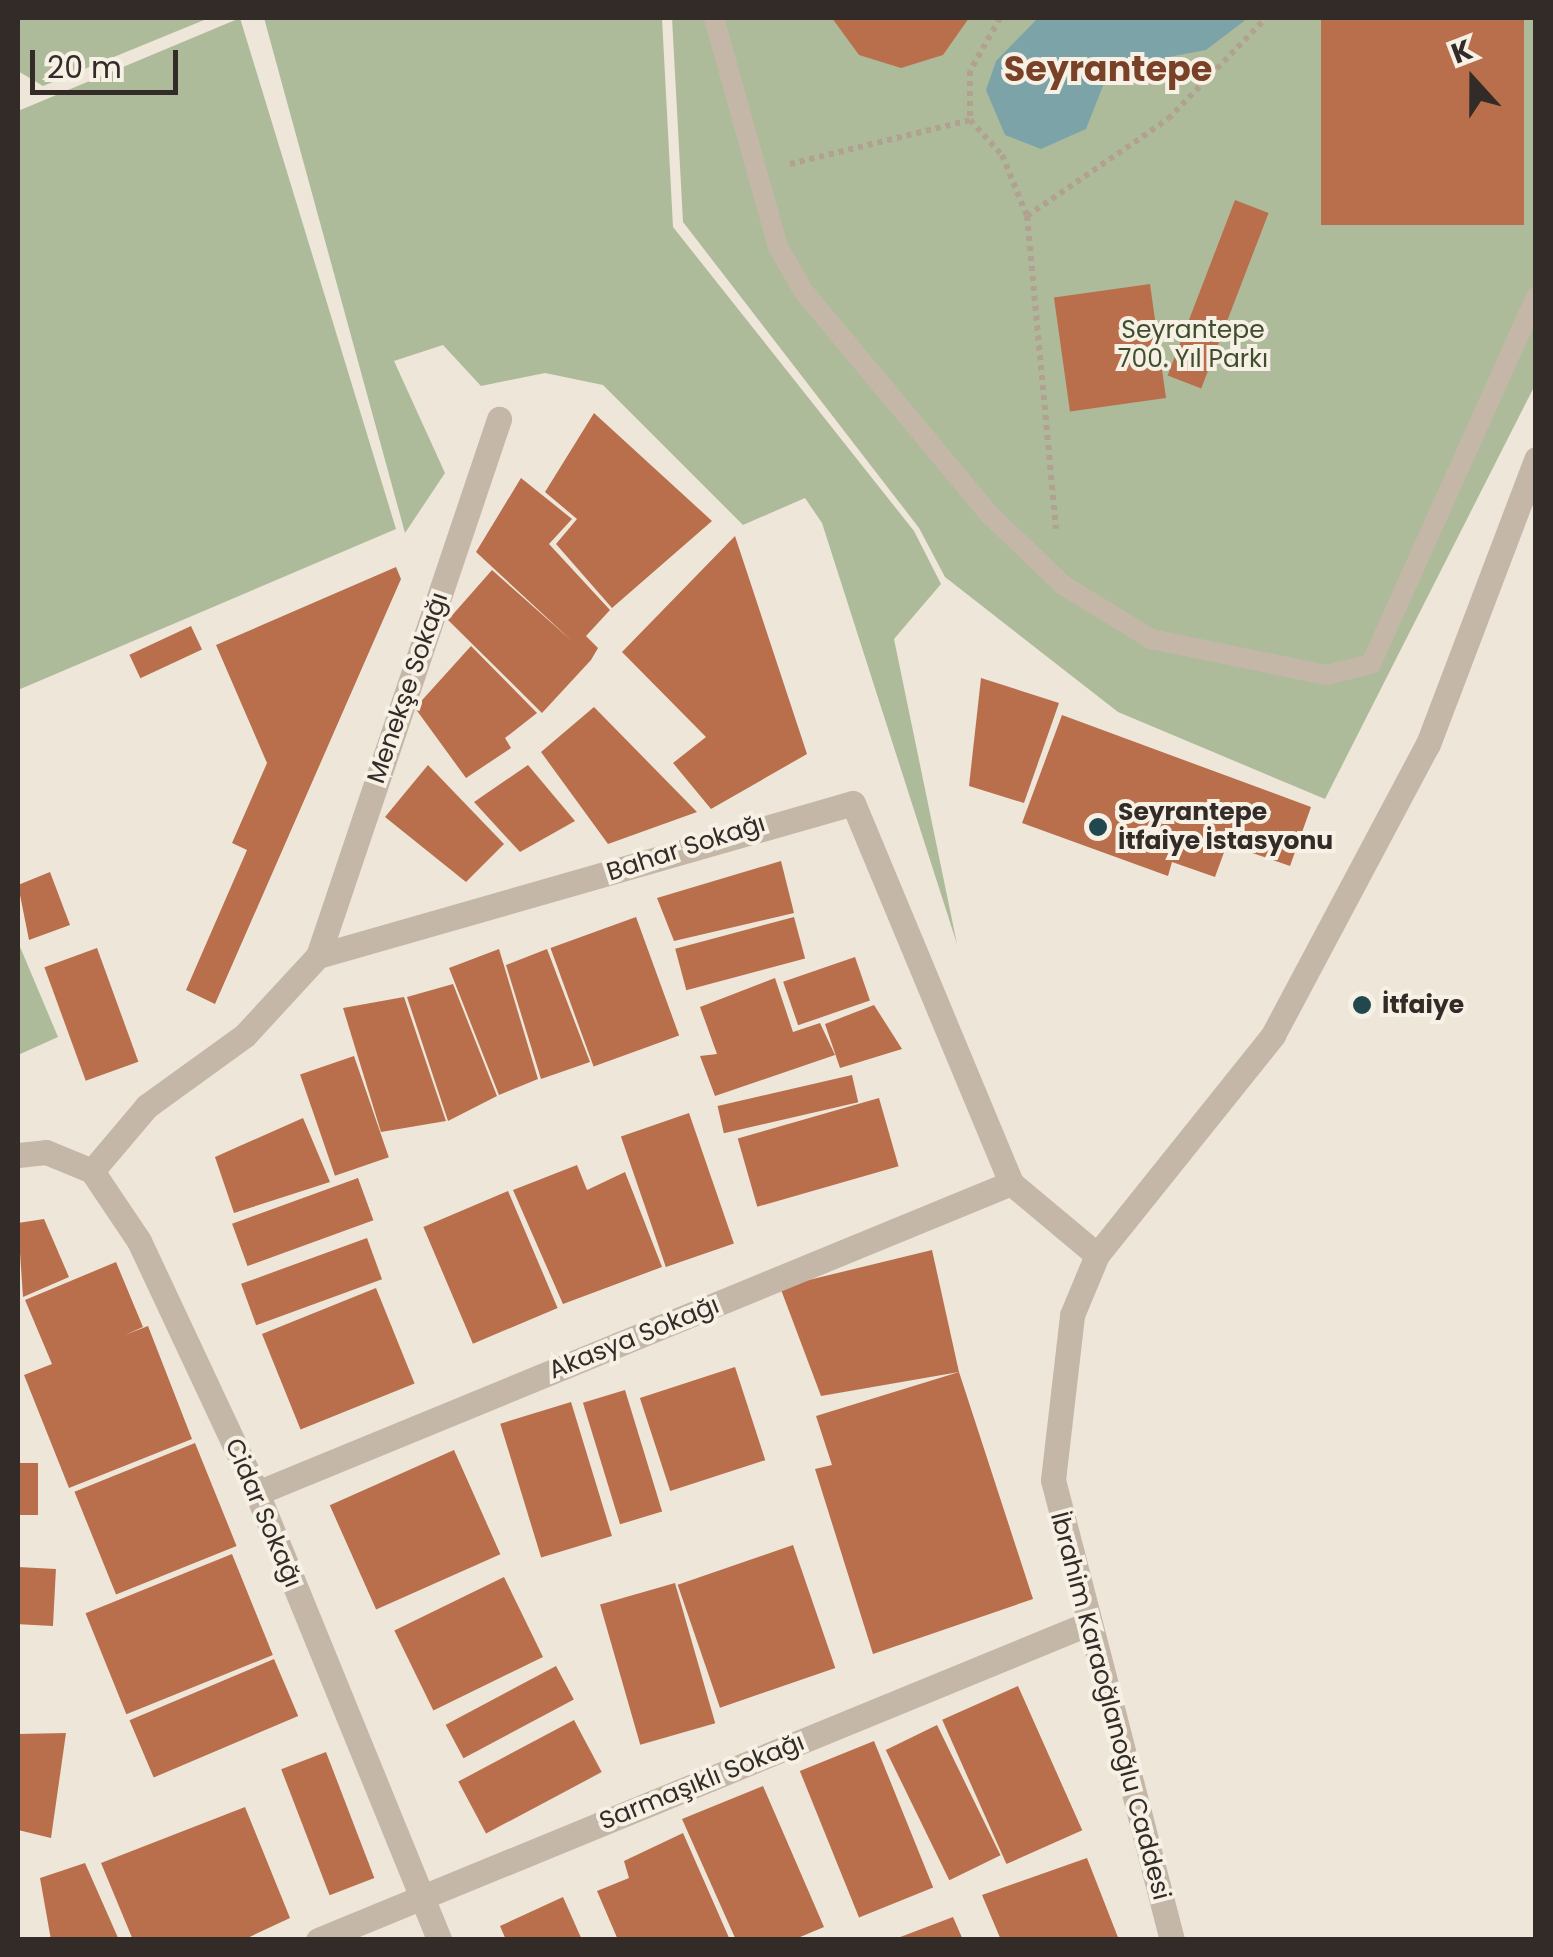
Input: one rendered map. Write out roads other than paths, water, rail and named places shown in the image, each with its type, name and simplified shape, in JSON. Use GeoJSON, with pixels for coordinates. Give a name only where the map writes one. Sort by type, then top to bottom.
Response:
{"type":"FeatureCollection","features":[{"type":"Feature","properties":{"kind":"street","name":"Menekşe Sokağı"},"geometry":{"type":"LineString","coordinates":[[318,956],[499,419]]}},
{"type":"Feature","properties":{"kind":"street","name":"İbrahim Karaoğlanoğlu Caddesi"},"geometry":{"type":"LineString","coordinates":[[1172,1940],[1085,1626],[1052,1480],[1072,1315],[1097,1256],[1273,1036],[1428,744],[1528,500],[1536,459]]}},
{"type":"Feature","properties":{"kind":"street","name":"Bahar Sokağı"},"geometry":{"type":"LineString","coordinates":[[318,956],[852,803],[1011,1183],[1097,1256]]}},
{"type":"Feature","properties":{"kind":"street"},"geometry":{"type":"LineString","coordinates":[[18,1155],[46,1152],[92,1172],[147,1106],[245,1034],[318,956]]}},
{"type":"Feature","properties":{"kind":"street","name":"Cidar Sokağı"},"geometry":{"type":"LineString","coordinates":[[92,1172],[139,1241],[257,1493],[438,1940]]}},
{"type":"Feature","properties":{"kind":"street","name":"Akasya Sokağı"},"geometry":{"type":"LineString","coordinates":[[257,1493],[1011,1183]]}},
{"type":"Feature","properties":{"kind":"street","name":"Sarmaşıklı Sokağı"},"geometry":{"type":"LineString","coordinates":[[318,1940],[1085,1626]]}},
{"type":"Feature","properties":{"kind":"lane"},"geometry":{"type":"LineString","coordinates":[[714,18],[778,247],[804,292],[988,513],[1063,585],[1150,638],[1228,659],[1326,675],[1371,664],[1536,296]]}},
{"type":"Feature","properties":{"kind":"water"},"geometry":{"type":"Polygon","coordinates":[[[1038,18],[1248,18],[1206,50],[1110,68],[1086,129],[1041,149],[1005,135],[986,90],[996,61],[1038,18]]]}},
{"type":"Feature","properties":{"kind":"place","name":"Seyrantepe İtfaiye İstasyonu"},"geometry":{"type":"Point","coordinates":[1098,827]}},
{"type":"Feature","properties":{"kind":"place","name":"İtfaiye"},"geometry":{"type":"Point","coordinates":[1362,1005]}},
{"type":"Feature","properties":{"kind":"district","name":"Seyrantepe"},"geometry":{"type":"Point","coordinates":[1108,69]}},
{"type":"Feature","properties":{"kind":"park label","name":"Seyrantepe 700. Yıl Parkı"},"geometry":{"type":"Point","coordinates":[1193,346]}}]}
